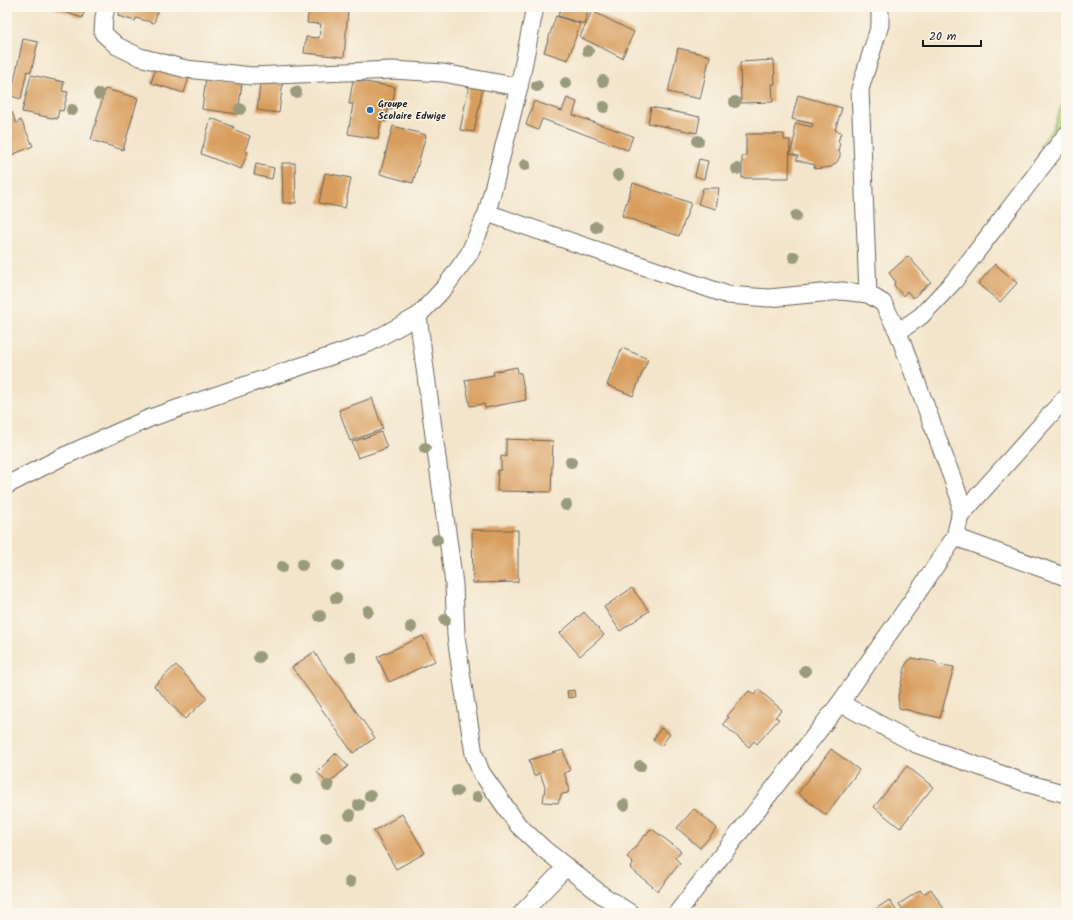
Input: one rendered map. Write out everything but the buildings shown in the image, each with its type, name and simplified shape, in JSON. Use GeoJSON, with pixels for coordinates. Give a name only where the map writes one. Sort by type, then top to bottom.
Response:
{"type":"FeatureCollection","features":[{"type":"Feature","properties":{"kind":"street"},"geometry":{"type":"LineString","coordinates":[[106,7],[103,33],[117,46],[140,57],[186,69],[252,76],[392,70],[443,74],[519,88]]}},
{"type":"Feature","properties":{"kind":"street"},"geometry":{"type":"LineString","coordinates":[[7,486],[62,457],[150,418],[370,343],[418,316],[445,288],[469,254],[487,214],[519,88],[535,7]]}},
{"type":"Feature","properties":{"kind":"street"},"geometry":{"type":"LineString","coordinates":[[868,294],[864,151],[860,89],[880,25],[880,7]]}},
{"type":"Feature","properties":{"kind":"street"},"geometry":{"type":"LineString","coordinates":[[898,332],[921,316],[954,281],[1066,135]]}},
{"type":"Feature","properties":{"kind":"street"},"geometry":{"type":"LineString","coordinates":[[487,214],[728,294],[769,298],[842,291],[868,294],[883,303],[898,332],[960,499],[960,516],[956,537],[840,703],[677,913]]}},
{"type":"Feature","properties":{"kind":"street"},"geometry":{"type":"LineString","coordinates":[[418,316],[454,584],[456,636],[474,754],[481,772],[518,825],[566,867],[602,895],[630,913]]}},
{"type":"Feature","properties":{"kind":"street"},"geometry":{"type":"LineString","coordinates":[[960,516],[1066,396]]}},
{"type":"Feature","properties":{"kind":"street"},"geometry":{"type":"LineString","coordinates":[[956,537],[1066,578]]}},
{"type":"Feature","properties":{"kind":"street"},"geometry":{"type":"LineString","coordinates":[[840,703],[916,744],[1026,782],[1066,794]]}},
{"type":"Feature","properties":{"kind":"street"},"geometry":{"type":"LineString","coordinates":[[522,913],[566,867]]}},
{"type":"Feature","properties":{"kind":"green space"},"geometry":{"type":"Polygon","coordinates":[[[1066,100],[1066,148],[1041,147],[1040,146],[1052,129],[1063,101],[1066,100]]]}},
{"type":"Feature","properties":{"kind":"place","name":"Groupe Scolaire Edwige"},"geometry":{"type":"Point","coordinates":[370,110]}}]}
